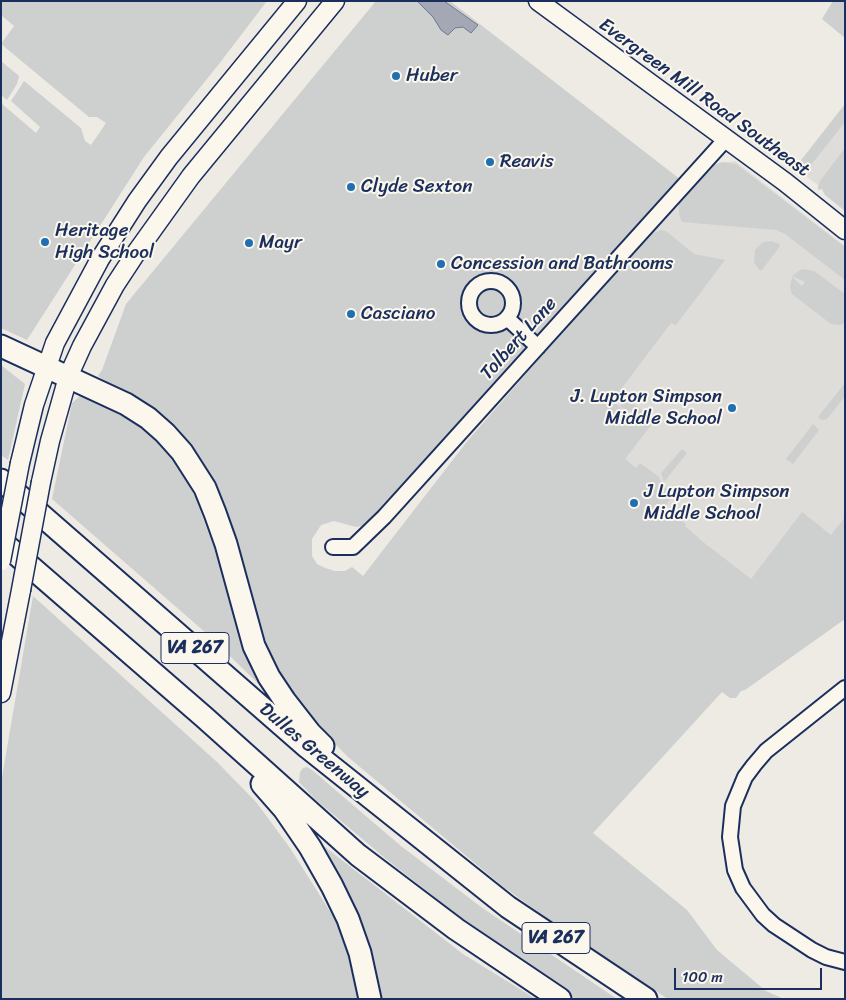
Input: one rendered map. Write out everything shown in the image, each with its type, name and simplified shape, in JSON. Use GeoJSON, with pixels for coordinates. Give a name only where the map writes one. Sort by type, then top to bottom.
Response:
{"type":"FeatureCollection","features":[{"type":"Feature","properties":{"kind":"highway"},"geometry":{"type":"LineString","coordinates":[[1,346],[126,404],[148,418],[182,452],[206,488],[254,646],[269,677],[310,733],[390,814]]}},
{"type":"Feature","properties":{"kind":"highway","name":"Dulles Greenway"},"geometry":{"type":"LineString","coordinates":[[1,480],[307,747],[390,814],[508,907],[646,999]]}},
{"type":"Feature","properties":{"kind":"highway","name":"VA 267"},"geometry":{"type":"LineString","coordinates":[[1,541],[366,861],[456,929],[560,999]]}},
{"type":"Feature","properties":{"kind":"highway"},"geometry":{"type":"LineString","coordinates":[[204,717],[284,809],[310,847],[348,919],[360,953],[370,999]]}},
{"type":"Feature","properties":{"kind":"main road"},"geometry":{"type":"LineString","coordinates":[[1,561],[28,426],[55,343],[81,292],[137,201],[185,137],[297,1]]}},
{"type":"Feature","properties":{"kind":"main road"},"geometry":{"type":"LineString","coordinates":[[1,693],[50,441],[68,377],[96,319],[138,250],[196,170],[336,1]]}},
{"type":"Feature","properties":{"kind":"main road","name":"Evergreen Mill Road Southeast"},"geometry":{"type":"LineString","coordinates":[[538,1],[725,140],[785,182],[845,230]]}},
{"type":"Feature","properties":{"kind":"street","name":"Tolbert Lane"},"geometry":{"type":"LineString","coordinates":[[333,547],[353,547],[384,518],[725,140]]}},
{"type":"Feature","properties":{"kind":"street"},"geometry":{"type":"LineString","coordinates":[[507,318],[538,347]]}},
{"type":"Feature","properties":{"kind":"street"},"geometry":{"type":"LineString","coordinates":[[845,688],[766,752],[754,765],[745,777],[736,798],[730,820],[731,853],[738,876],[748,895],[763,915],[812,950],[826,957],[845,962]]}},
{"type":"Feature","properties":{"kind":"shaded area","name":"Heritage High School"},"geometry":{"type":"Polygon","coordinates":[[[1,1],[267,1],[144,157],[27,340],[1,328],[1,103],[36,133],[40,127],[11,101],[24,81],[81,128],[85,141],[91,145],[106,123],[97,117],[89,117],[1,44],[14,26],[1,15],[1,1]]]}},
{"type":"Feature","properties":{"kind":"shaded area"},"geometry":{"type":"Polygon","coordinates":[[[376,1],[450,1],[685,183],[384,517],[376,513],[362,526],[356,527],[334,521],[321,525],[312,539],[312,556],[317,564],[325,568],[345,571],[352,567],[363,576],[469,439],[647,236],[661,230],[666,231],[694,254],[725,260],[676,325],[671,323],[618,393],[616,404],[627,413],[623,419],[627,422],[635,413],[630,410],[628,412],[620,406],[626,398],[655,420],[625,459],[636,468],[640,463],[659,477],[662,485],[674,494],[664,508],[686,524],[685,526],[703,542],[751,579],[802,512],[831,535],[845,517],[845,619],[741,691],[736,698],[730,698],[722,692],[593,833],[687,910],[717,950],[766,991],[784,999],[668,999],[566,932],[501,885],[348,757],[309,717],[268,654],[260,634],[218,494],[208,471],[197,454],[183,438],[98,376],[102,370],[126,304],[376,1]]]}},
{"type":"Feature","properties":{"kind":"shaded area"},"geometry":{"type":"Polygon","coordinates":[[[417,1],[444,1],[478,25],[471,33],[463,27],[455,28],[448,35],[441,30],[433,17],[417,1]]]}},
{"type":"Feature","properties":{"kind":"shaded area"},"geometry":{"type":"Polygon","coordinates":[[[833,1],[845,1],[845,38],[822,19],[833,1]]]}},
{"type":"Feature","properties":{"kind":"shaded area"},"geometry":{"type":"Polygon","coordinates":[[[1,61],[19,76],[17,84],[7,100],[1,95],[1,61]]]}},
{"type":"Feature","properties":{"kind":"shaded area"},"geometry":{"type":"Polygon","coordinates":[[[845,104],[845,205],[795,168],[845,104]]]}},
{"type":"Feature","properties":{"kind":"shaded area"},"geometry":{"type":"Polygon","coordinates":[[[845,104],[845,122],[807,170],[802,173],[795,168],[845,104]]]}},
{"type":"Feature","properties":{"kind":"shaded area"},"geometry":{"type":"Polygon","coordinates":[[[845,148],[845,211],[825,195],[822,189],[818,190],[818,187],[820,181],[845,148]]]}},
{"type":"Feature","properties":{"kind":"shaded area","name":"J Lupton Simpson Middle School"},"geometry":{"type":"Polygon","coordinates":[[[735,161],[845,246],[845,600],[324,630],[679,200],[712,164],[735,161]]]}},
{"type":"Feature","properties":{"kind":"shaded area"},"geometry":{"type":"Polygon","coordinates":[[[722,162],[736,164],[845,247],[845,280],[785,234],[776,230],[682,222],[679,214],[679,204],[682,199],[715,165],[722,162]]]}},
{"type":"Feature","properties":{"kind":"shaded area"},"geometry":{"type":"Polygon","coordinates":[[[771,241],[780,246],[762,270],[759,270],[754,262],[755,250],[763,242],[771,241]]]}},
{"type":"Feature","properties":{"kind":"shaded area"},"geometry":{"type":"Polygon","coordinates":[[[802,269],[814,271],[845,294],[845,323],[840,325],[831,324],[792,294],[790,287],[792,277],[802,286],[805,282],[792,276],[802,269]]]}},
{"type":"Feature","properties":{"kind":"shaded area"},"geometry":{"type":"Polygon","coordinates":[[[1,365],[25,384],[8,460],[1,455],[1,365]]]}},
{"type":"Feature","properties":{"kind":"shaded area"},"geometry":{"type":"Polygon","coordinates":[[[845,383],[845,396],[827,419],[822,420],[818,417],[845,383]]]}},
{"type":"Feature","properties":{"kind":"shaded area"},"geometry":{"type":"Polygon","coordinates":[[[81,395],[139,421],[163,444],[183,472],[196,499],[267,692],[206,633],[52,499],[72,403],[81,395]]]}},
{"type":"Feature","properties":{"kind":"shaded area"},"geometry":{"type":"Polygon","coordinates":[[[813,424],[819,430],[793,464],[786,459],[813,424]]]}},
{"type":"Feature","properties":{"kind":"shaded area"},"geometry":{"type":"Polygon","coordinates":[[[682,449],[687,453],[664,482],[661,473],[682,449]]]}},
{"type":"Feature","properties":{"kind":"shaded area"},"geometry":{"type":"Polygon","coordinates":[[[33,596],[217,762],[256,802],[290,848],[336,921],[352,967],[360,999],[1,999],[1,783],[33,596]]]}},
{"type":"Feature","properties":{"kind":"shaded area"},"geometry":{"type":"Polygon","coordinates":[[[307,767],[401,846],[481,907],[617,999],[576,999],[491,941],[386,859],[315,799],[299,782],[300,772],[303,768],[307,767]]]}},
{"type":"Feature","properties":{"kind":"shaded area"},"geometry":{"type":"Polygon","coordinates":[[[316,840],[463,954],[536,999],[379,999],[316,840]]]}},
{"type":"Feature","properties":{"kind":"place","name":"Huber"},"geometry":{"type":"Point","coordinates":[396,76]}},
{"type":"Feature","properties":{"kind":"place","name":"Reavis"},"geometry":{"type":"Point","coordinates":[490,162]}},
{"type":"Feature","properties":{"kind":"place","name":"Clyde Sexton"},"geometry":{"type":"Point","coordinates":[351,187]}},
{"type":"Feature","properties":{"kind":"place","name":"Heritage High School"},"geometry":{"type":"Point","coordinates":[45,242]}},
{"type":"Feature","properties":{"kind":"place","name":"Mayr"},"geometry":{"type":"Point","coordinates":[249,243]}},
{"type":"Feature","properties":{"kind":"place","name":"Concession and Bathrooms"},"geometry":{"type":"Point","coordinates":[441,264]}},
{"type":"Feature","properties":{"kind":"place","name":"Casciano"},"geometry":{"type":"Point","coordinates":[351,314]}},
{"type":"Feature","properties":{"kind":"place","name":"J. Lupton Simpson Middle School"},"geometry":{"type":"Point","coordinates":[732,408]}},
{"type":"Feature","properties":{"kind":"place","name":"J Lupton Simpson Middle School"},"geometry":{"type":"Point","coordinates":[634,503]}}]}
